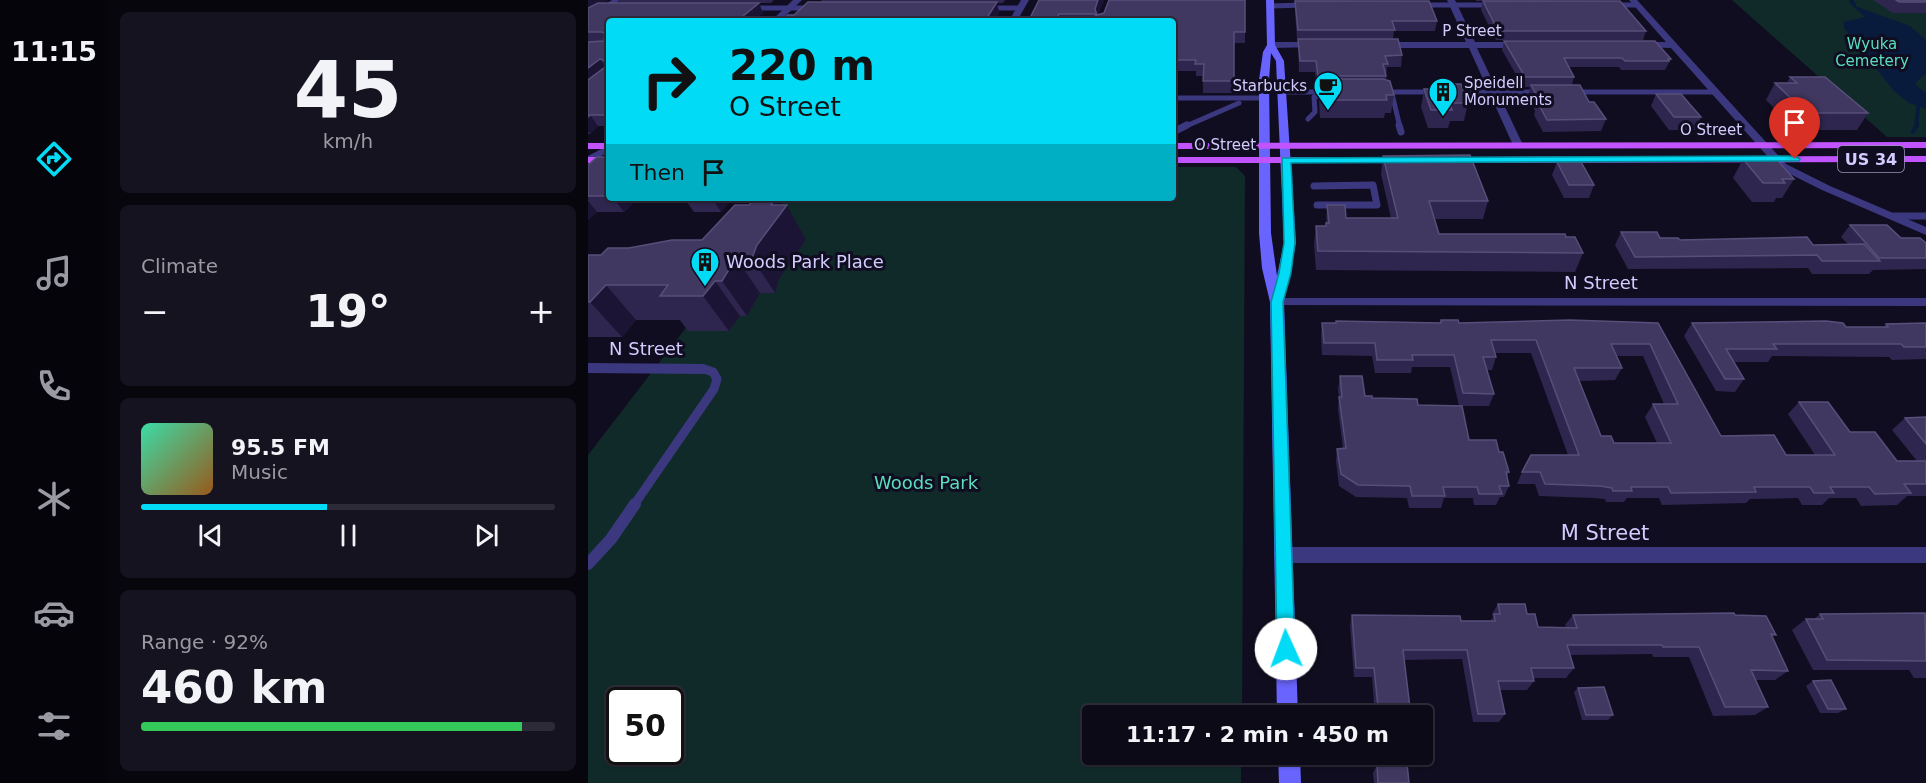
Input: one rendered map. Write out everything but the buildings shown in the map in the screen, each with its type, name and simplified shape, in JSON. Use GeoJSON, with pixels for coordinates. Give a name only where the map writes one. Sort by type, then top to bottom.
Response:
{"type":"FeatureCollection","features":[{"type":"Feature","properties":{"kind":"main road"},"geometry":{"type":"LineString","coordinates":[[1270,3],[1271,45],[1266,61],[1264,98],[1265,233],[1268,268],[1277,302],[1288,705]]}},
{"type":"Feature","properties":{"kind":"main road"},"geometry":{"type":"LineString","coordinates":[[1271,45],[1280,61],[1283,92],[1290,243],[1277,302]]}},
{"type":"Feature","properties":{"kind":"main road","name":"O Street"},"geometry":{"type":"LineString","coordinates":[[1176,146],[1926,145]]}},
{"type":"Feature","properties":{"kind":"main road"},"geometry":{"type":"LineString","coordinates":[[588,146],[606,147]]}},
{"type":"Feature","properties":{"kind":"main road","name":"O Street"},"geometry":{"type":"LineString","coordinates":[[1445,160],[1926,159]]}},
{"type":"Feature","properties":{"kind":"main road"},"geometry":{"type":"LineString","coordinates":[[588,160],[606,160]]}},
{"type":"Feature","properties":{"kind":"main road","name":"O Street"},"geometry":{"type":"LineString","coordinates":[[1176,160],[1411,160]]}},
{"type":"Feature","properties":{"kind":"main road"},"geometry":{"type":"LineString","coordinates":[[1289,765],[1290,783]]}},
{"type":"Feature","properties":{"kind":"street"},"geometry":{"type":"LineString","coordinates":[[778,18],[798,0]]}},
{"type":"Feature","properties":{"kind":"street"},"geometry":{"type":"LineString","coordinates":[[1015,18],[1024,0]]}},
{"type":"Feature","properties":{"kind":"street"},"geometry":{"type":"LineString","coordinates":[[1453,3],[1518,145]]}},
{"type":"Feature","properties":{"kind":"street"},"geometry":{"type":"LineString","coordinates":[[1635,3],[1784,167],[1826,188],[1926,231]]}},
{"type":"Feature","properties":{"kind":"street"},"geometry":{"type":"LineString","coordinates":[[588,18],[617,4]]}},
{"type":"Feature","properties":{"kind":"street"},"geometry":{"type":"LineString","coordinates":[[1271,45],[1328,45]]}},
{"type":"Feature","properties":{"kind":"street","name":"P Street"},"geometry":{"type":"LineString","coordinates":[[1363,45],[1533,45]]}},
{"type":"Feature","properties":{"kind":"street"},"geometry":{"type":"LineString","coordinates":[[1635,45],[1673,45]]}},
{"type":"Feature","properties":{"kind":"street"},"geometry":{"type":"LineString","coordinates":[[588,160],[606,149]]}},
{"type":"Feature","properties":{"kind":"street"},"geometry":{"type":"LineString","coordinates":[[1815,159],[1810,162],[1817,174],[1894,216]]}},
{"type":"Feature","properties":{"kind":"street"},"geometry":{"type":"LineString","coordinates":[[593,172],[606,162]]}},
{"type":"Feature","properties":{"kind":"street","name":"N Street"},"geometry":{"type":"LineString","coordinates":[[1277,302],[1926,302]]}},
{"type":"Feature","properties":{"kind":"street","name":"N Street"},"geometry":{"type":"LineString","coordinates":[[588,368],[704,369]]}},
{"type":"Feature","properties":{"kind":"street","name":"M Street"},"geometry":{"type":"LineString","coordinates":[[1284,555],[1926,555]]}},
{"type":"Feature","properties":{"kind":"lane"},"geometry":{"type":"LineString","coordinates":[[1270,3],[1317,5]]}},
{"type":"Feature","properties":{"kind":"lane"},"geometry":{"type":"LineString","coordinates":[[1407,5],[1453,3],[1501,5]]}},
{"type":"Feature","properties":{"kind":"lane"},"geometry":{"type":"LineString","coordinates":[[1602,5],[1635,3]]}},
{"type":"Feature","properties":{"kind":"lane"},"geometry":{"type":"LineString","coordinates":[[741,8],[814,8]]}},
{"type":"Feature","properties":{"kind":"lane"},"geometry":{"type":"LineString","coordinates":[[985,8],[1020,8]]}},
{"type":"Feature","properties":{"kind":"lane"},"geometry":{"type":"LineString","coordinates":[[1283,92],[1337,93],[1314,97],[1315,112],[1308,119]]}},
{"type":"Feature","properties":{"kind":"lane"},"geometry":{"type":"LineString","coordinates":[[1401,132],[1392,94],[1371,93],[1551,92]]}},
{"type":"Feature","properties":{"kind":"lane"},"geometry":{"type":"LineString","coordinates":[[1562,92],[1716,92]]}},
{"type":"Feature","properties":{"kind":"lane"},"geometry":{"type":"LineString","coordinates":[[1176,98],[1264,98]]}},
{"type":"Feature","properties":{"kind":"lane"},"geometry":{"type":"LineString","coordinates":[[1177,130],[1239,103]]}},
{"type":"Feature","properties":{"kind":"lane"},"geometry":{"type":"LineString","coordinates":[[1314,186],[1373,185],[1377,205],[1317,205]]}},
{"type":"Feature","properties":{"kind":"lane"},"geometry":{"type":"LineString","coordinates":[[1894,216],[1926,216]]}},
{"type":"Feature","properties":{"kind":"lane"},"geometry":{"type":"LineString","coordinates":[[588,564],[611,539],[714,389],[717,379],[713,372],[704,369]]}},
{"type":"Feature","properties":{"kind":"green space","name":"Wyuka Cemetery"},"geometry":{"type":"Polygon","coordinates":[[[1732,0],[1926,0],[1926,137],[1887,137],[1732,0]]]}},
{"type":"Feature","properties":{"kind":"green space","name":"Woods Park"},"geometry":{"type":"Polygon","coordinates":[[[1176,167],[1236,167],[1245,176],[1242,705],[1082,705],[1082,765],[1241,765],[1241,783],[588,783],[588,455],[784,201],[1176,201],[1176,167]]]}},
{"type":"Feature","properties":{"kind":"water"},"geometry":{"type":"Polygon","coordinates":[[[1852,5],[1910,26],[1926,40],[1926,74],[1917,81],[1916,85],[1926,93],[1926,109],[1909,103],[1894,91],[1844,28],[1843,22],[1865,17],[1852,5]]]}},
{"type":"Feature","properties":{"kind":"waterway"},"geometry":{"type":"LineString","coordinates":[[1851,0],[1854,5]]}},
{"type":"Feature","properties":{"kind":"waterway"},"geometry":{"type":"LineString","coordinates":[[1916,127],[1918,107]]}},
{"type":"Feature","properties":{"kind":"waterway"},"geometry":{"type":"LineString","coordinates":[[1913,132],[1916,127]]}},
{"type":"Feature","properties":{"kind":"place","name":"Starbucks"},"geometry":{"type":"Point","coordinates":[1328,112]}},
{"type":"Feature","properties":{"kind":"place","name":"Speidell Monuments"},"geometry":{"type":"Point","coordinates":[1443,118]}},
{"type":"Feature","properties":{"kind":"place","name":"Woods Park Place"},"geometry":{"type":"Point","coordinates":[705,288]}},
{"type":"Feature","properties":{"kind":"route"},"geometry":{"type":"LineString","coordinates":[[1286,649],[1277,302],[1290,243],[1286,160],[1795,159]]}}]}
